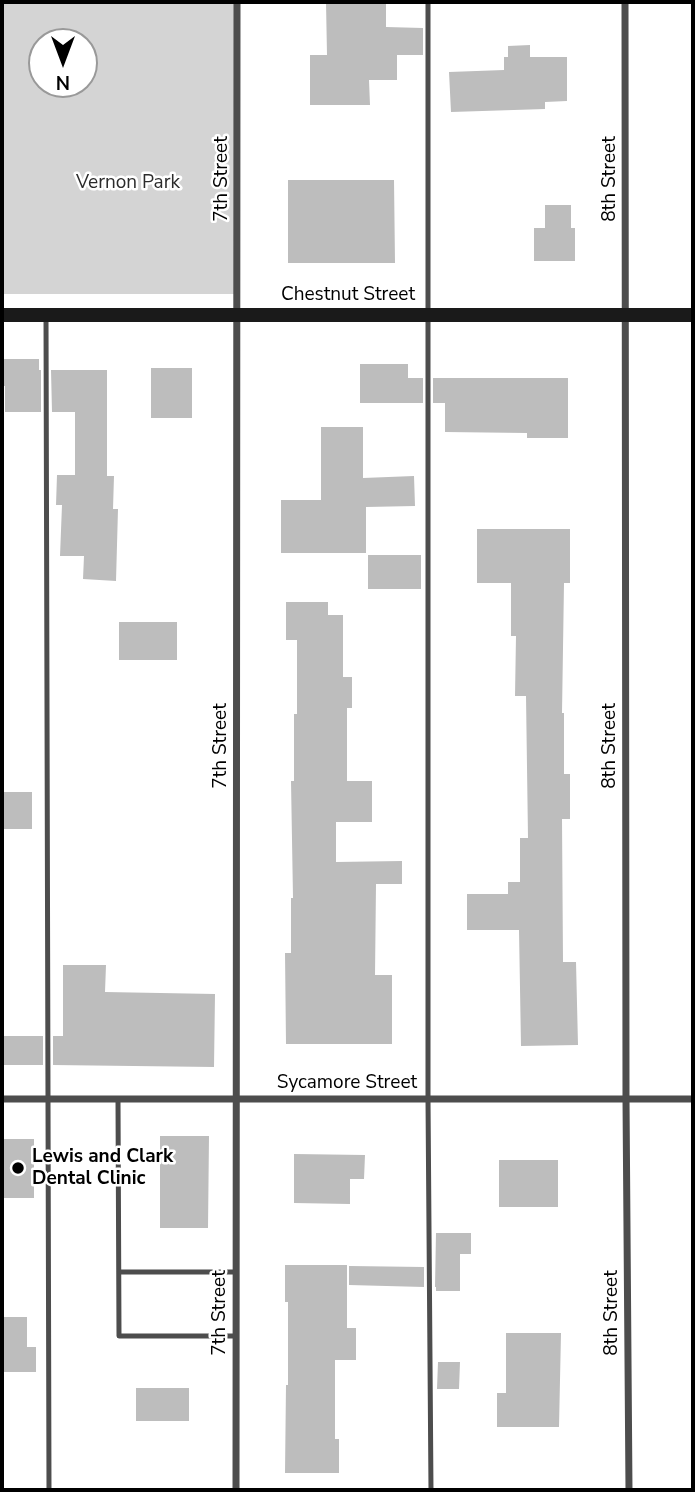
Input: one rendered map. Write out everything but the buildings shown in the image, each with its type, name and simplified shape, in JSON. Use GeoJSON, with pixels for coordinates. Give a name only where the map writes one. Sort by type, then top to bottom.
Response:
{"type":"FeatureCollection","features":[{"type":"Feature","properties":{"kind":"street","name":"7th Street"},"geometry":{"type":"LineString","coordinates":[[236,1490],[237,2]]}},
{"type":"Feature","properties":{"kind":"street","name":"8th Street"},"geometry":{"type":"LineString","coordinates":[[625,2],[629,1490]]}},
{"type":"Feature","properties":{"kind":"street","name":"Chestnut Street"},"geometry":{"type":"LineString","coordinates":[[2,315],[693,315]]}},
{"type":"Feature","properties":{"kind":"street","name":"Sycamore Street"},"geometry":{"type":"LineString","coordinates":[[2,1099],[693,1099]]}},
{"type":"Feature","properties":{"kind":"lane"},"geometry":{"type":"LineString","coordinates":[[428,2],[428,1099],[431,1490]]}},
{"type":"Feature","properties":{"kind":"lane"},"geometry":{"type":"LineString","coordinates":[[47,315],[49,1490]]}},
{"type":"Feature","properties":{"kind":"lane"},"geometry":{"type":"LineString","coordinates":[[118,1099],[120,1336],[236,1336]]}},
{"type":"Feature","properties":{"kind":"lane"},"geometry":{"type":"LineString","coordinates":[[119,1272],[236,1272]]}},
{"type":"Feature","properties":{"kind":"green space","name":"Vernon Park"},"geometry":{"type":"Polygon","coordinates":[[[2,2],[237,2],[237,294],[2,294],[2,2]]]}},
{"type":"Feature","properties":{"kind":"place","name":"Lewis and Clark Dental Clinic"},"geometry":{"type":"Point","coordinates":[18,1168]}}]}
